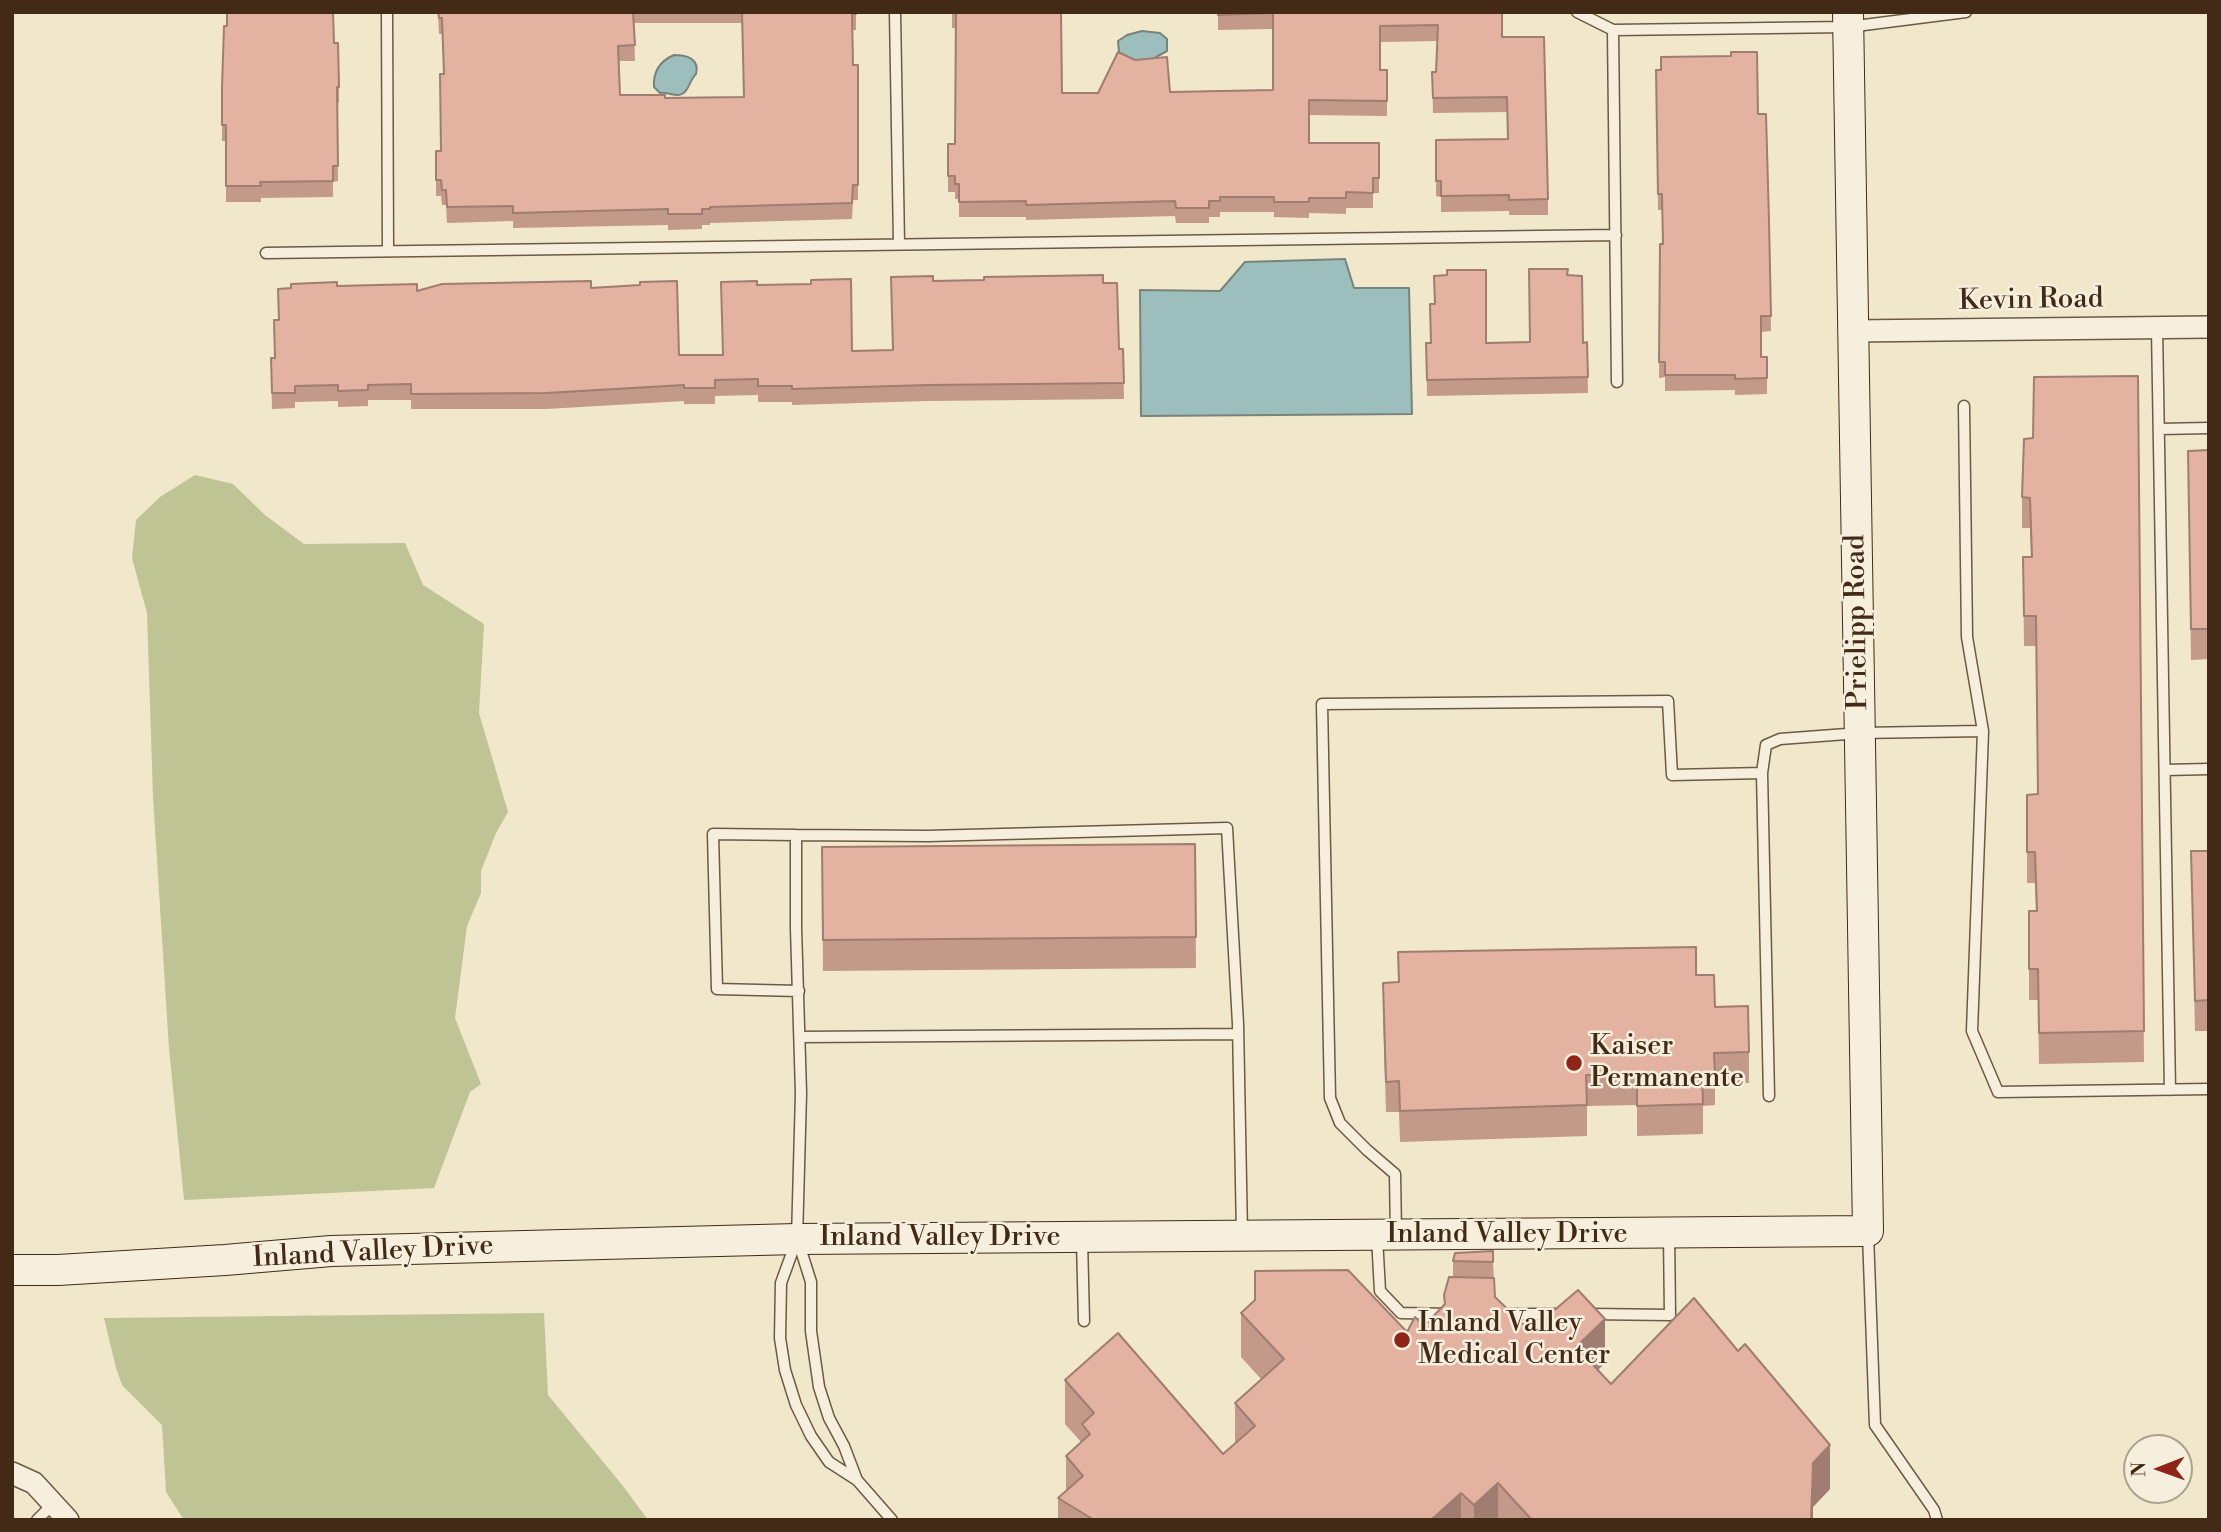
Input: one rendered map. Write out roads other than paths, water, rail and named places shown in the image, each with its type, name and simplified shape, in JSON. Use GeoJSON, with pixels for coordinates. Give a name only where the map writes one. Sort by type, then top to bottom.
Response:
{"type":"FeatureCollection","features":[{"type":"Feature","properties":{"kind":"street","name":"Prielipp Road"},"geometry":{"type":"LineString","coordinates":[[1848,20],[1868,1231]]}},
{"type":"Feature","properties":{"kind":"street","name":"Kevin Road"},"geometry":{"type":"LineString","coordinates":[[1854,331],[2209,327]]}},
{"type":"Feature","properties":{"kind":"street","name":"Inland Valley Drive"},"geometry":{"type":"LineString","coordinates":[[12,1270],[225,1261],[331,1251],[797,1239],[1868,1231]]}},
{"type":"Feature","properties":{"kind":"street"},"geometry":{"type":"LineString","coordinates":[[12,1473],[34,1483],[68,1520]]}},
{"type":"Feature","properties":{"kind":"lane"},"geometry":{"type":"LineString","coordinates":[[387,12],[388,251]]}},
{"type":"Feature","properties":{"kind":"lane"},"geometry":{"type":"LineString","coordinates":[[895,12],[899,244]]}},
{"type":"Feature","properties":{"kind":"lane"},"geometry":{"type":"LineString","coordinates":[[1577,12],[1613,30],[1966,12]]}},
{"type":"Feature","properties":{"kind":"lane"},"geometry":{"type":"LineString","coordinates":[[1613,30],[1617,382]]}},
{"type":"Feature","properties":{"kind":"lane"},"geometry":{"type":"LineString","coordinates":[[266,253],[1616,235]]}},
{"type":"Feature","properties":{"kind":"lane"},"geometry":{"type":"LineString","coordinates":[[2157,328],[2170,1090]]}},
{"type":"Feature","properties":{"kind":"lane"},"geometry":{"type":"LineString","coordinates":[[1964,406],[1967,637],[1983,731],[1972,1031],[1998,1092],[2209,1089]]}},
{"type":"Feature","properties":{"kind":"lane"},"geometry":{"type":"LineString","coordinates":[[2159,429],[2209,428]]}},
{"type":"Feature","properties":{"kind":"lane"},"geometry":{"type":"LineString","coordinates":[[1468,1314],[1401,1313],[1380,1291],[1395,1174],[1340,1123],[1330,1098],[1322,704],[1668,701],[1672,775],[1762,773]]}},
{"type":"Feature","properties":{"kind":"lane"},"geometry":{"type":"LineString","coordinates":[[1769,1096],[1762,773],[1766,745],[1780,738],[1860,733],[1983,731]]}},
{"type":"Feature","properties":{"kind":"lane"},"geometry":{"type":"LineString","coordinates":[[2165,770],[2209,769]]}},
{"type":"Feature","properties":{"kind":"lane"},"geometry":{"type":"LineString","coordinates":[[799,991],[717,989],[713,834],[928,836],[1227,828],[1238,1034],[1242,1237]]}},
{"type":"Feature","properties":{"kind":"lane"},"geometry":{"type":"LineString","coordinates":[[796,835],[801,1093],[797,1239],[781,1283],[780,1338],[785,1370],[796,1405],[811,1436],[829,1462],[857,1480],[892,1520]]}},
{"type":"Feature","properties":{"kind":"lane"},"geometry":{"type":"LineString","coordinates":[[800,1037],[1238,1034]]}},
{"type":"Feature","properties":{"kind":"lane"},"geometry":{"type":"LineString","coordinates":[[1868,1231],[1875,1425],[1934,1510],[1937,1520]]}},
{"type":"Feature","properties":{"kind":"lane"},"geometry":{"type":"LineString","coordinates":[[1482,1314],[1670,1315],[1669,1234]]}},
{"type":"Feature","properties":{"kind":"lane"},"geometry":{"type":"LineString","coordinates":[[1082,1238],[1084,1321]]}},
{"type":"Feature","properties":{"kind":"lane"},"geometry":{"type":"LineString","coordinates":[[797,1239],[811,1282],[811,1331],[819,1387],[829,1418],[844,1446],[857,1480]]}},
{"type":"Feature","properties":{"kind":"lane"},"geometry":{"type":"LineString","coordinates":[[37,1520],[53,1504]]}},
{"type":"Feature","properties":{"kind":"water"},"geometry":{"type":"Polygon","coordinates":[[[1142,31],[1160,33],[1167,39],[1167,51],[1156,57],[1147,68],[1119,52],[1118,41],[1142,31]]]}},
{"type":"Feature","properties":{"kind":"water"},"geometry":{"type":"Polygon","coordinates":[[[674,55],[694,61],[696,74],[684,93],[660,93],[654,87],[656,72],[665,60],[674,55]]]}},
{"type":"Feature","properties":{"kind":"water"},"geometry":{"type":"Polygon","coordinates":[[[1345,259],[1354,288],[1409,288],[1412,414],[1141,416],[1140,290],[1220,291],[1245,262],[1345,259]]]}},
{"type":"Feature","properties":{"kind":"place","name":"Kaiser Permanente"},"geometry":{"type":"Point","coordinates":[1574,1063]}},
{"type":"Feature","properties":{"kind":"place","name":"Inland Valley Medical Center"},"geometry":{"type":"Point","coordinates":[1402,1340]}}]}
